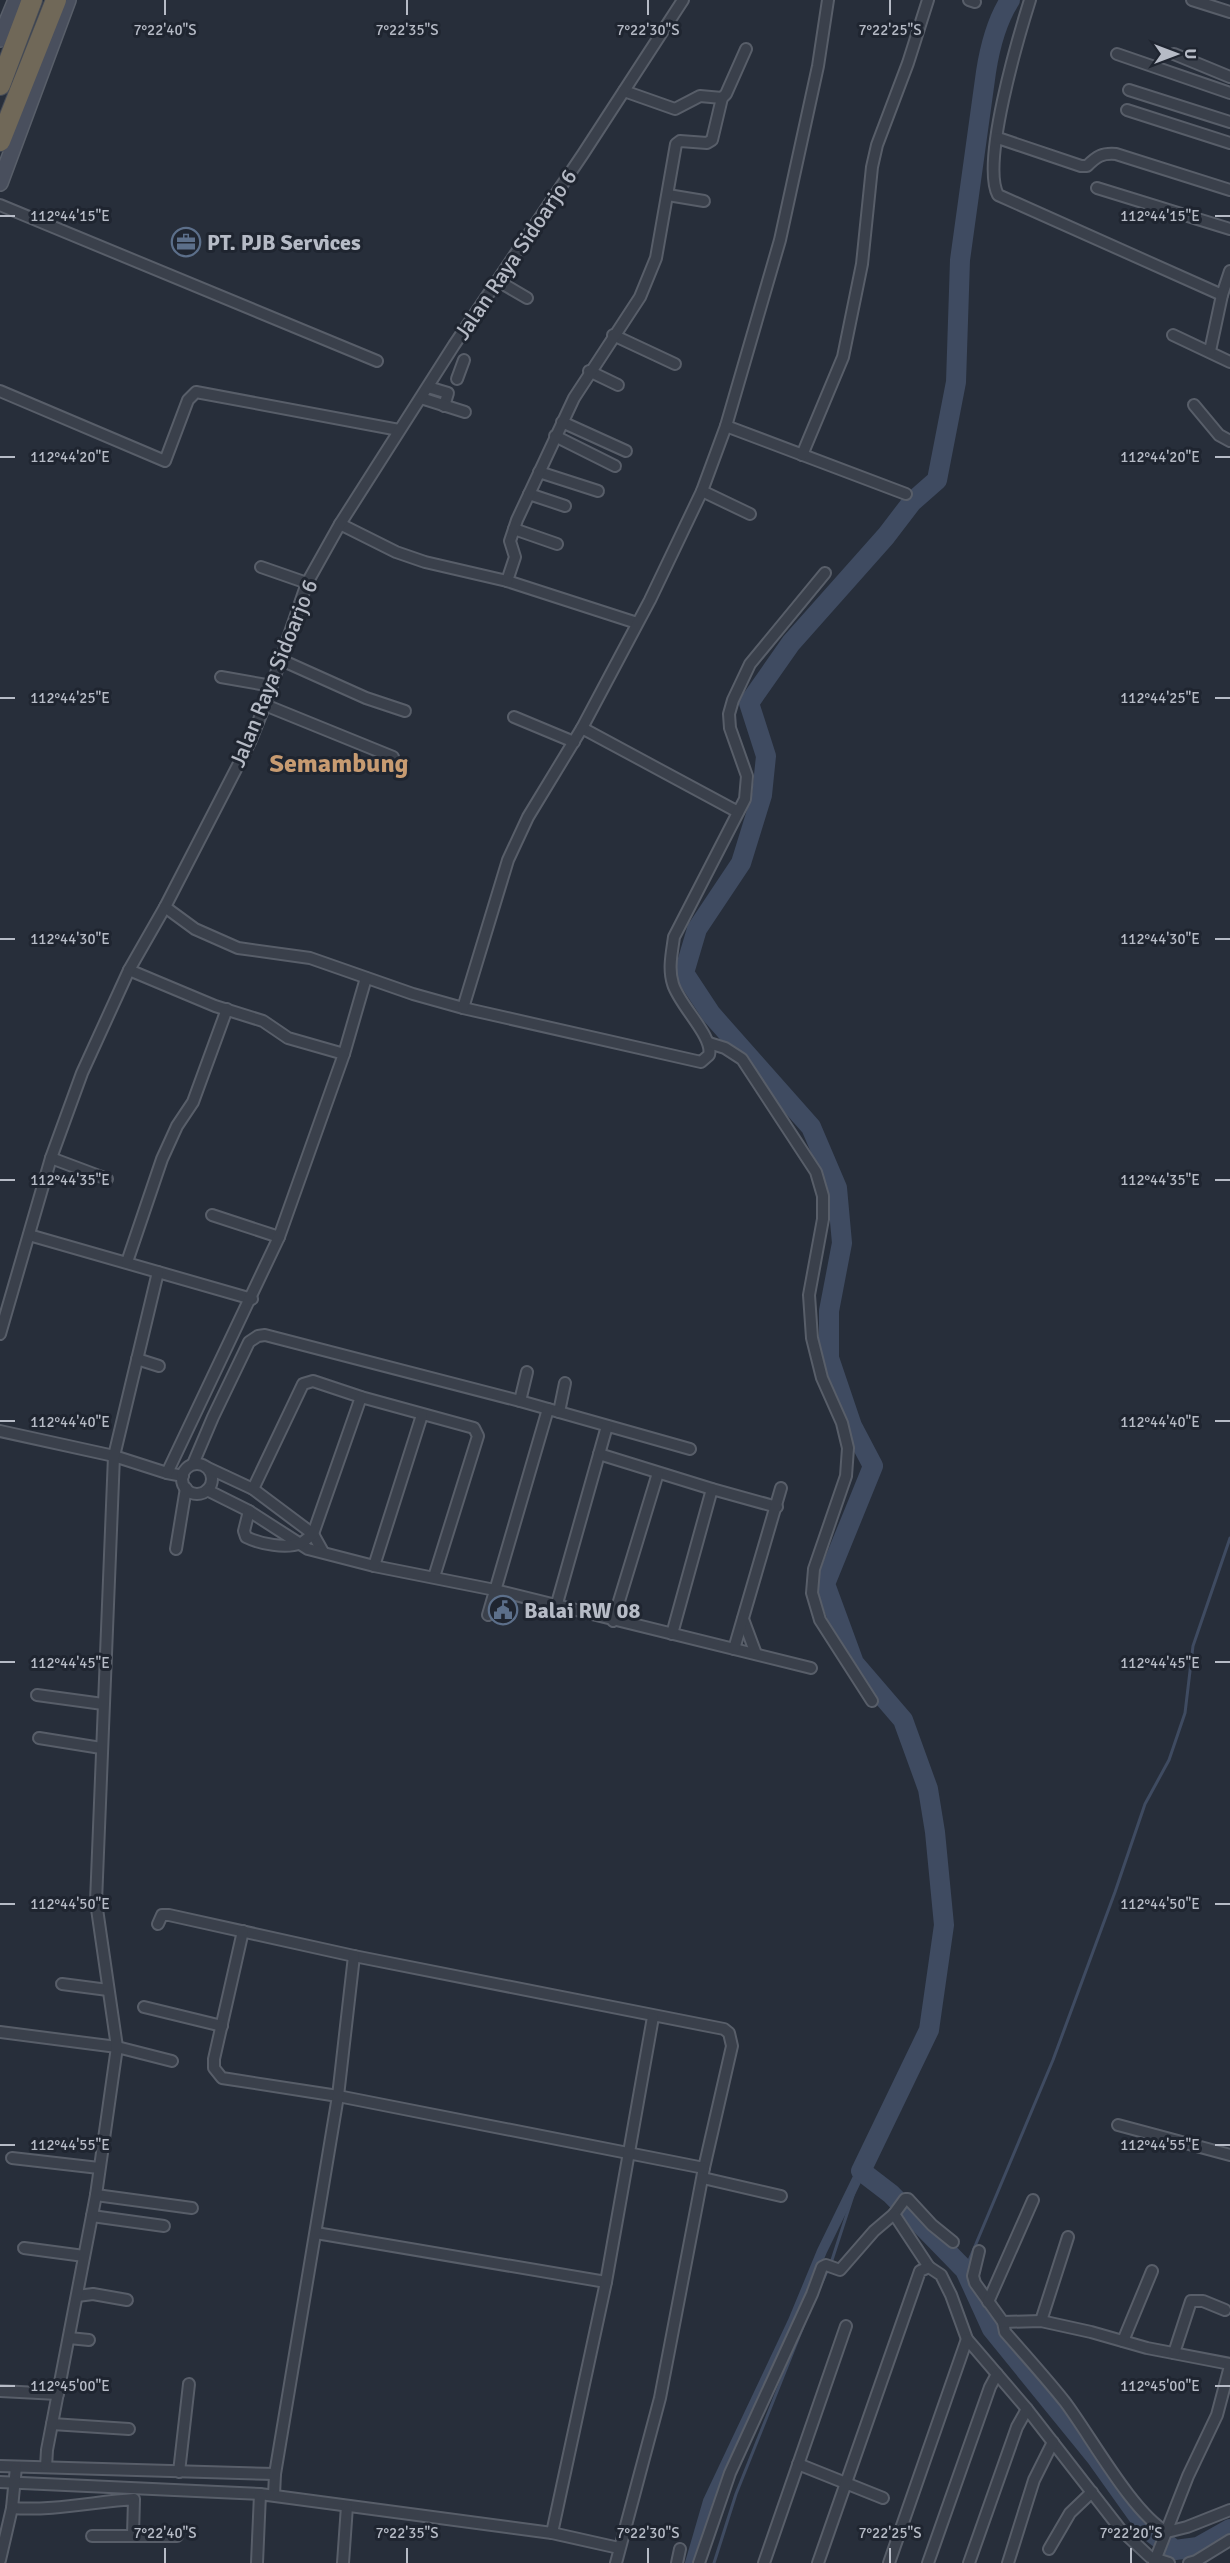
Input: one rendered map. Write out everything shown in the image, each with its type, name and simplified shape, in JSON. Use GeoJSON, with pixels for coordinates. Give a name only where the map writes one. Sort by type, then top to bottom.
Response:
{"type":"FeatureCollection","features":[{"type":"Feature","properties":{"kind":"highway"},"geometry":{"type":"LineString","coordinates":[[0,85],[32,0]]}},
{"type":"Feature","properties":{"kind":"highway"},"geometry":{"type":"LineString","coordinates":[[0,141],[39,57],[56,0]]}},
{"type":"Feature","properties":{"kind":"street"},"geometry":{"type":"LineString","coordinates":[[0,39],[16,0]]}},
{"type":"Feature","properties":{"kind":"street"},"geometry":{"type":"LineString","coordinates":[[0,183],[39,57],[68,0]]}},
{"type":"Feature","properties":{"kind":"street","name":"Jalan Raya Sidoarjo 6"},"geometry":{"type":"LineString","coordinates":[[0,1334],[51,1158],[82,1073],[129,970],[165,907],[250,742],[272,686],[307,583],[340,524],[399,430],[683,0]]}},
{"type":"Feature","properties":{"kind":"street"},"geometry":{"type":"LineString","coordinates":[[464,1001],[508,860],[528,817],[582,728],[638,623],[702,491],[726,426],[780,240],[818,66],[828,0]]}},
{"type":"Feature","properties":{"kind":"street"},"geometry":{"type":"LineString","coordinates":[[802,455],[843,357],[862,264],[872,167],[877,145],[908,63],[928,0]]}},
{"type":"Feature","properties":{"kind":"street"},"geometry":{"type":"LineString","coordinates":[[1030,0],[1003,97],[992,170],[993,186],[998,195],[1222,296]]}},
{"type":"Feature","properties":{"kind":"street"},"geometry":{"type":"LineString","coordinates":[[1192,0],[1230,12]]}},
{"type":"Feature","properties":{"kind":"street"},"geometry":{"type":"LineString","coordinates":[[507,581],[515,557],[510,541],[555,436],[589,372],[640,297],[651,275],[677,142],[710,142],[722,98],[726,94],[746,49]]}},
{"type":"Feature","properties":{"kind":"street"},"geometry":{"type":"LineString","coordinates":[[1117,54],[1230,93]]}},
{"type":"Feature","properties":{"kind":"street"},"geometry":{"type":"LineString","coordinates":[[1174,54],[1230,77]]}},
{"type":"Feature","properties":{"kind":"street"},"geometry":{"type":"LineString","coordinates":[[1129,90],[1230,122]]}},
{"type":"Feature","properties":{"kind":"street"},"geometry":{"type":"LineString","coordinates":[[624,92],[675,109],[699,96],[722,98]]}},
{"type":"Feature","properties":{"kind":"street"},"geometry":{"type":"LineString","coordinates":[[1127,110],[1230,143]]}},
{"type":"Feature","properties":{"kind":"street"},"geometry":{"type":"LineString","coordinates":[[998,138],[1081,166],[1087,166],[1103,153],[1116,154],[1230,190]]}},
{"type":"Feature","properties":{"kind":"street"},"geometry":{"type":"LineString","coordinates":[[1096,188],[1230,229]]}},
{"type":"Feature","properties":{"kind":"street"},"geometry":{"type":"LineString","coordinates":[[668,195],[704,201]]}},
{"type":"Feature","properties":{"kind":"street"},"geometry":{"type":"LineString","coordinates":[[0,205],[377,361]]}},
{"type":"Feature","properties":{"kind":"street"},"geometry":{"type":"LineString","coordinates":[[1210,351],[1230,271]]}},
{"type":"Feature","properties":{"kind":"street"},"geometry":{"type":"LineString","coordinates":[[498,281],[527,298]]}},
{"type":"Feature","properties":{"kind":"street"},"geometry":{"type":"LineString","coordinates":[[1173,334],[1230,362]]}},
{"type":"Feature","properties":{"kind":"street"},"geometry":{"type":"LineString","coordinates":[[613,335],[675,364]]}},
{"type":"Feature","properties":{"kind":"street"},"geometry":{"type":"LineString","coordinates":[[444,361],[461,370]]}},
{"type":"Feature","properties":{"kind":"street"},"geometry":{"type":"LineString","coordinates":[[589,372],[618,385]]}},
{"type":"Feature","properties":{"kind":"street"},"geometry":{"type":"LineString","coordinates":[[428,387],[448,393],[444,406]]}},
{"type":"Feature","properties":{"kind":"street"},"geometry":{"type":"LineString","coordinates":[[0,391],[165,461],[188,400],[196,393],[399,430]]}},
{"type":"Feature","properties":{"kind":"street"},"geometry":{"type":"LineString","coordinates":[[422,398],[465,412]]}},
{"type":"Feature","properties":{"kind":"street"},"geometry":{"type":"LineString","coordinates":[[1194,405],[1230,452]]}},
{"type":"Feature","properties":{"kind":"street"},"geometry":{"type":"LineString","coordinates":[[562,422],[626,451]]}},
{"type":"Feature","properties":{"kind":"street"},"geometry":{"type":"LineString","coordinates":[[726,426],[906,494]]}},
{"type":"Feature","properties":{"kind":"street"},"geometry":{"type":"LineString","coordinates":[[1219,435],[1230,441]]}},
{"type":"Feature","properties":{"kind":"street"},"geometry":{"type":"LineString","coordinates":[[555,436],[615,466]]}},
{"type":"Feature","properties":{"kind":"street"},"geometry":{"type":"LineString","coordinates":[[539,472],[598,491]]}},
{"type":"Feature","properties":{"kind":"street"},"geometry":{"type":"LineString","coordinates":[[702,491],[750,514]]}},
{"type":"Feature","properties":{"kind":"street"},"geometry":{"type":"LineString","coordinates":[[529,494],[565,506]]}},
{"type":"Feature","properties":{"kind":"street"},"geometry":{"type":"LineString","coordinates":[[340,524],[396,552],[416,559],[460,572],[507,581],[638,623]]}},
{"type":"Feature","properties":{"kind":"street"},"geometry":{"type":"LineString","coordinates":[[514,529],[557,543]]}},
{"type":"Feature","properties":{"kind":"street"},"geometry":{"type":"LineString","coordinates":[[261,567],[307,583]]}},
{"type":"Feature","properties":{"kind":"street"},"geometry":{"type":"LineString","coordinates":[[825,573],[750,664],[734,700],[729,714],[730,728],[747,777],[745,799],[674,937],[671,960],[672,982],[678,997],[709,1043],[724,1048],[742,1059],[816,1173],[823,1196],[823,1219],[809,1294],[812,1338],[822,1378],[842,1423],[848,1448],[846,1476],[814,1569],[812,1593],[820,1620],[872,1701]]}},
{"type":"Feature","properties":{"kind":"street"},"geometry":{"type":"LineString","coordinates":[[279,660],[366,698],[405,711]]}},
{"type":"Feature","properties":{"kind":"street"},"geometry":{"type":"LineString","coordinates":[[222,676],[272,686]]}},
{"type":"Feature","properties":{"kind":"street"},"geometry":{"type":"LineString","coordinates":[[265,705],[393,757]]}},
{"type":"Feature","properties":{"kind":"street"},"geometry":{"type":"LineString","coordinates":[[514,717],[574,742]]}},
{"type":"Feature","properties":{"kind":"street"},"geometry":{"type":"LineString","coordinates":[[582,728],[738,812]]}},
{"type":"Feature","properties":{"kind":"street"},"geometry":{"type":"LineString","coordinates":[[165,907],[195,929],[238,948],[310,958],[366,978],[464,1001],[696,1062],[707,1057],[709,1043]]}},
{"type":"Feature","properties":{"kind":"street"},"geometry":{"type":"LineString","coordinates":[[129,970],[226,1009],[263,1021],[288,1038],[344,1054]]}},
{"type":"Feature","properties":{"kind":"street"},"geometry":{"type":"LineString","coordinates":[[167,1473],[252,1299],[279,1237],[344,1054],[366,978]]}},
{"type":"Feature","properties":{"kind":"street"},"geometry":{"type":"LineString","coordinates":[[127,1262],[162,1159],[177,1126],[194,1102],[226,1009]]}},
{"type":"Feature","properties":{"kind":"street"},"geometry":{"type":"LineString","coordinates":[[51,1158],[107,1179]]}},
{"type":"Feature","properties":{"kind":"street"},"geometry":{"type":"LineString","coordinates":[[212,1215],[279,1237]]}},
{"type":"Feature","properties":{"kind":"street"},"geometry":{"type":"LineString","coordinates":[[29,1235],[252,1299]]}},
{"type":"Feature","properties":{"kind":"street"},"geometry":{"type":"LineString","coordinates":[[46,2467],[52,2424],[96,2195],[117,2047],[96,1902],[114,1456],[158,1272]]}},
{"type":"Feature","properties":{"kind":"street"},"geometry":{"type":"LineString","coordinates":[[176,1549],[181,1507],[186,1488],[183,1476],[194,1464],[213,1417],[249,1342],[258,1336],[265,1335],[520,1401],[690,1449]]}},
{"type":"Feature","properties":{"kind":"street"},"geometry":{"type":"LineString","coordinates":[[138,1359],[159,1366]]}},
{"type":"Feature","properties":{"kind":"street"},"geometry":{"type":"LineString","coordinates":[[520,1401],[527,1372]]}},
{"type":"Feature","properties":{"kind":"street"},"geometry":{"type":"LineString","coordinates":[[253,1489],[303,1384],[313,1381],[422,1415],[474,1428],[478,1433],[434,1577]]}},
{"type":"Feature","properties":{"kind":"street"},"geometry":{"type":"LineString","coordinates":[[488,1615],[554,1411],[566,1383]]}},
{"type":"Feature","properties":{"kind":"street"},"geometry":{"type":"LineString","coordinates":[[249,1511],[244,1532],[246,1537],[280,1545],[300,1543],[313,1534],[361,1397]]}},
{"type":"Feature","properties":{"kind":"street"},"geometry":{"type":"LineString","coordinates":[[374,1566],[422,1415]]}},
{"type":"Feature","properties":{"kind":"street"},"geometry":{"type":"LineString","coordinates":[[556,1607],[607,1426]]}},
{"type":"Feature","properties":{"kind":"street"},"geometry":{"type":"LineString","coordinates":[[0,1431],[114,1456],[183,1476]]}},
{"type":"Feature","properties":{"kind":"street"},"geometry":{"type":"LineString","coordinates":[[599,1454],[712,1490],[777,1507]]}},
{"type":"Feature","properties":{"kind":"street"},"geometry":{"type":"LineString","coordinates":[[194,1464],[204,1465],[253,1489],[313,1534],[322,1552]]}},
{"type":"Feature","properties":{"kind":"street"},"geometry":{"type":"LineString","coordinates":[[186,1488],[196,1494],[207,1490],[212,1479],[208,1468]]}},
{"type":"Feature","properties":{"kind":"street"},"geometry":{"type":"LineString","coordinates":[[614,1621],[658,1473]]}},
{"type":"Feature","properties":{"kind":"street"},"geometry":{"type":"LineString","coordinates":[[734,1649],[781,1488]]}},
{"type":"Feature","properties":{"kind":"street"},"geometry":{"type":"LineString","coordinates":[[207,1490],[249,1511],[308,1549],[374,1566],[495,1590],[556,1607],[811,1668]]}},
{"type":"Feature","properties":{"kind":"street"},"geometry":{"type":"LineString","coordinates":[[672,1634],[712,1490]]}},
{"type":"Feature","properties":{"kind":"street"},"geometry":{"type":"LineString","coordinates":[[743,1618],[756,1654]]}},
{"type":"Feature","properties":{"kind":"street"},"geometry":{"type":"LineString","coordinates":[[37,1695],[103,1704]]}},
{"type":"Feature","properties":{"kind":"street"},"geometry":{"type":"LineString","coordinates":[[39,1738],[101,1748]]}},
{"type":"Feature","properties":{"kind":"street"},"geometry":{"type":"LineString","coordinates":[[158,1924],[162,1915],[169,1915],[354,1956],[653,2017],[724,2029],[729,2033],[732,2046],[704,2173],[660,2398],[616,2563]]}},
{"type":"Feature","properties":{"kind":"street"},"geometry":{"type":"LineString","coordinates":[[243,1931],[214,2059],[214,2068],[222,2078],[338,2096],[628,2153],[781,2196]]}},
{"type":"Feature","properties":{"kind":"street"},"geometry":{"type":"LineString","coordinates":[[274,2495],[275,2474],[338,2096],[354,1956]]}},
{"type":"Feature","properties":{"kind":"street"},"geometry":{"type":"LineString","coordinates":[[62,1984],[108,1990]]}},
{"type":"Feature","properties":{"kind":"street"},"geometry":{"type":"LineString","coordinates":[[144,2007],[222,2026]]}},
{"type":"Feature","properties":{"kind":"street"},"geometry":{"type":"LineString","coordinates":[[552,2533],[606,2282],[653,2017]]}},
{"type":"Feature","properties":{"kind":"street"},"geometry":{"type":"LineString","coordinates":[[0,2032],[117,2047],[172,2061]]}},
{"type":"Feature","properties":{"kind":"street"},"geometry":{"type":"LineString","coordinates":[[1118,2125],[1230,2156]]}},
{"type":"Feature","properties":{"kind":"street"},"geometry":{"type":"LineString","coordinates":[[12,2158],[99,2168]]}},
{"type":"Feature","properties":{"kind":"street"},"geometry":{"type":"LineString","coordinates":[[96,2195],[192,2208]]}},
{"type":"Feature","properties":{"kind":"street"},"geometry":{"type":"LineString","coordinates":[[699,2563],[730,2474],[812,2294],[822,2267],[842,2268],[874,2231],[908,2199],[932,2225],[952,2242]]}},
{"type":"Feature","properties":{"kind":"street"},"geometry":{"type":"LineString","coordinates":[[988,2302],[1033,2200]]}},
{"type":"Feature","properties":{"kind":"street"},"geometry":{"type":"LineString","coordinates":[[899,2207],[897,2216],[929,2267],[941,2275],[967,2338],[1027,2409],[1121,2530],[1155,2560],[1169,2563]]}},
{"type":"Feature","properties":{"kind":"street"},"geometry":{"type":"LineString","coordinates":[[92,2216],[164,2226]]}},
{"type":"Feature","properties":{"kind":"street"},"geometry":{"type":"LineString","coordinates":[[316,2233],[606,2282]]}},
{"type":"Feature","properties":{"kind":"street"},"geometry":{"type":"LineString","coordinates":[[1041,2321],[1068,2237]]}},
{"type":"Feature","properties":{"kind":"street"},"geometry":{"type":"LineString","coordinates":[[24,2248],[84,2256]]}},
{"type":"Feature","properties":{"kind":"street"},"geometry":{"type":"LineString","coordinates":[[979,2251],[973,2276],[975,2283],[1003,2322],[1005,2332],[1064,2402],[1131,2497],[1165,2535]]}},
{"type":"Feature","properties":{"kind":"street"},"geometry":{"type":"LineString","coordinates":[[818,2563],[920,2271],[929,2267]]}},
{"type":"Feature","properties":{"kind":"street"},"geometry":{"type":"LineString","coordinates":[[1123,2341],[1152,2271]]}},
{"type":"Feature","properties":{"kind":"street"},"geometry":{"type":"LineString","coordinates":[[77,2295],[93,2294],[127,2300]]}},
{"type":"Feature","properties":{"kind":"street"},"geometry":{"type":"LineString","coordinates":[[1174,2353],[1191,2301],[1203,2301],[1225,2310]]}},
{"type":"Feature","properties":{"kind":"street"},"geometry":{"type":"LineString","coordinates":[[1003,2322],[1041,2321],[1230,2365],[1217,2415],[1188,2476],[1155,2560]]}},
{"type":"Feature","properties":{"kind":"street"},"geometry":{"type":"LineString","coordinates":[[764,2563],[846,2326]]}},
{"type":"Feature","properties":{"kind":"street"},"geometry":{"type":"LineString","coordinates":[[69,2338],[89,2340]]}},
{"type":"Feature","properties":{"kind":"street"},"geometry":{"type":"LineString","coordinates":[[889,2563],[967,2338]]}},
{"type":"Feature","properties":{"kind":"street"},"geometry":{"type":"LineString","coordinates":[[928,2563],[990,2387],[997,2374]]}},
{"type":"Feature","properties":{"kind":"street"},"geometry":{"type":"LineString","coordinates":[[179,2472],[189,2384]]}},
{"type":"Feature","properties":{"kind":"street"},"geometry":{"type":"LineString","coordinates":[[0,2391],[58,2394]]}},
{"type":"Feature","properties":{"kind":"street"},"geometry":{"type":"LineString","coordinates":[[969,2563],[1017,2427],[1027,2409]]}},
{"type":"Feature","properties":{"kind":"street"},"geometry":{"type":"LineString","coordinates":[[1217,2415],[1230,2418]]}},
{"type":"Feature","properties":{"kind":"street"},"geometry":{"type":"LineString","coordinates":[[52,2424],[129,2429]]}},
{"type":"Feature","properties":{"kind":"street"},"geometry":{"type":"LineString","coordinates":[[1008,2563],[1034,2480],[1053,2442]]}},
{"type":"Feature","properties":{"kind":"street"},"geometry":{"type":"LineString","coordinates":[[798,2464],[883,2498]]}},
{"type":"Feature","properties":{"kind":"street"},"geometry":{"type":"LineString","coordinates":[[0,2466],[275,2474]]}},
{"type":"Feature","properties":{"kind":"street"},"geometry":{"type":"LineString","coordinates":[[0,2560],[12,2508],[16,2466]]}},
{"type":"Feature","properties":{"kind":"street"},"geometry":{"type":"LineString","coordinates":[[193,2491],[194,2472]]}},
{"type":"Feature","properties":{"kind":"street"},"geometry":{"type":"LineString","coordinates":[[0,2482],[134,2494]]}},
{"type":"Feature","properties":{"kind":"street"},"geometry":{"type":"LineString","coordinates":[[12,2508],[55,2507],[134,2494],[193,2491],[260,2494],[552,2533],[619,2548]]}},
{"type":"Feature","properties":{"kind":"street"},"geometry":{"type":"LineString","coordinates":[[1049,2549],[1070,2512],[1092,2492]]}},
{"type":"Feature","properties":{"kind":"street"},"geometry":{"type":"LineString","coordinates":[[133,2535],[134,2494]]}},
{"type":"Feature","properties":{"kind":"street"},"geometry":{"type":"LineString","coordinates":[[257,2563],[260,2494]]}},
{"type":"Feature","properties":{"kind":"street"},"geometry":{"type":"LineString","coordinates":[[343,2563],[347,2506]]}},
{"type":"Feature","properties":{"kind":"street"},"geometry":{"type":"LineString","coordinates":[[1165,2535],[1230,2510]]}},
{"type":"Feature","properties":{"kind":"street"},"geometry":{"type":"LineString","coordinates":[[92,2536],[177,2536]]}},
{"type":"Feature","properties":{"kind":"street"},"geometry":{"type":"LineString","coordinates":[[1189,2563],[1230,2540]]}},
{"type":"Feature","properties":{"kind":"street"},"geometry":{"type":"LineString","coordinates":[[677,2563],[680,2549]]}},
{"type":"Feature","properties":{"kind":"waterway"},"geometry":{"type":"LineString","coordinates":[[1010,0],[994,34],[986,72],[960,260],[956,382],[937,480],[912,502],[886,536],[791,643],[749,703],[766,756],[762,795],[741,863],[697,929],[684,973],[711,1014],[811,1127],[837,1188],[842,1243],[829,1311],[829,1358],[852,1426],[873,1466],[825,1584],[854,1663],[903,1720],[928,1789],[935,1832],[944,1925],[929,2030],[861,2171],[891,2194],[965,2270],[992,2329],[1096,2457],[1148,2530],[1175,2550],[1198,2547],[1230,2529]]}},
{"type":"Feature","properties":{"kind":"waterway"},"geometry":{"type":"LineString","coordinates":[[965,2270],[1053,2060],[1145,1804],[1169,1760],[1185,1713],[1193,1646],[1230,1538]]}},
{"type":"Feature","properties":{"kind":"waterway"},"geometry":{"type":"LineString","coordinates":[[831,2263],[861,2171]]}},
{"type":"Feature","properties":{"kind":"waterway"},"geometry":{"type":"LineString","coordinates":[[690,2563],[708,2501],[861,2171]]}},
{"type":"Feature","properties":{"kind":"waterway"},"geometry":{"type":"LineString","coordinates":[[820,2287],[828,2269]]}},
{"type":"Feature","properties":{"kind":"waterway"},"geometry":{"type":"LineString","coordinates":[[714,2563],[736,2494],[804,2324]]}},
{"type":"Feature","properties":{"kind":"place","name":"PT. PJB Services"},"geometry":{"type":"Point","coordinates":[186,242]}},
{"type":"Feature","properties":{"kind":"place","name":"Balai RW 08"},"geometry":{"type":"Point","coordinates":[503,1610]}},
{"type":"Feature","properties":{"kind":"district","name":"Semambung"},"geometry":{"type":"Point","coordinates":[339,763]}}]}
